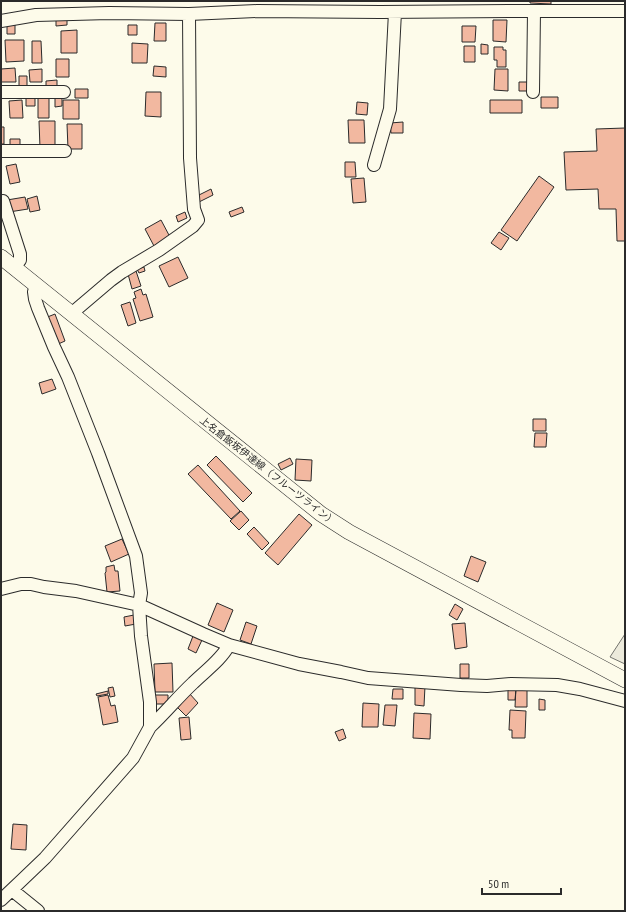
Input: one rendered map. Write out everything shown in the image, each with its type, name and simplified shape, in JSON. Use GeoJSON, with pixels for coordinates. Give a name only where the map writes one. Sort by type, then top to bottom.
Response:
{"type":"FeatureCollection","features":[{"type":"Feature","properties":{"kind":"main road","name":"上名倉飯坂伊達線（フルーツライン）"},"geometry":{"type":"LineString","coordinates":[[1,257],[321,514],[348,532],[625,680]]}},
{"type":"Feature","properties":{"kind":"street"},"geometry":{"type":"LineString","coordinates":[[1,21],[36,14],[189,14],[257,6],[380,6],[395,12],[526,8],[625,11]]}},
{"type":"Feature","properties":{"kind":"street"},"geometry":{"type":"LineString","coordinates":[[526,8],[533,92]]}},
{"type":"Feature","properties":{"kind":"street"},"geometry":{"type":"LineString","coordinates":[[374,165],[390,109],[395,12]]}},
{"type":"Feature","properties":{"kind":"street"},"geometry":{"type":"LineString","coordinates":[[71,314],[117,276],[159,250],[193,226],[198,220],[194,209],[190,158],[189,14]]}},
{"type":"Feature","properties":{"kind":"street"},"geometry":{"type":"LineString","coordinates":[[1,92],[64,92]]}},
{"type":"Feature","properties":{"kind":"street"},"geometry":{"type":"LineString","coordinates":[[1,151],[65,151]]}},
{"type":"Feature","properties":{"kind":"street"},"geometry":{"type":"LineString","coordinates":[[2,199],[20,254],[20,260],[14,268]]}},
{"type":"Feature","properties":{"kind":"street"},"geometry":{"type":"LineString","coordinates":[[36,285],[34,292],[38,308],[54,348],[68,377],[136,556],[141,593],[139,605],[141,636],[150,702],[150,727]]}},
{"type":"Feature","properties":{"kind":"street"},"geometry":{"type":"LineString","coordinates":[[1,590],[21,584],[31,584],[76,591],[139,605],[229,645],[299,664],[368,678],[487,686],[517,684],[557,685],[580,689],[625,701]]}},
{"type":"Feature","properties":{"kind":"street"},"geometry":{"type":"LineString","coordinates":[[1,900],[45,858],[133,758],[150,727],[218,660],[229,645]]}},
{"type":"Feature","properties":{"kind":"street"},"geometry":{"type":"LineString","coordinates":[[12,890],[38,911]]}},
{"type":"Feature","properties":{"kind":"shaded area"},"geometry":{"type":"Polygon","coordinates":[[[625,634],[625,664],[610,657],[625,634]]]}},
{"type":"Feature","properties":{"kind":"building"},"geometry":{"type":"Polygon","coordinates":[[[530,1],[551,1],[551,4],[530,3],[530,1]]]}},
{"type":"Feature","properties":{"kind":"building"},"geometry":{"type":"Polygon","coordinates":[[[56,18],[67,18],[67,25],[56,26],[56,18]]]}},
{"type":"Feature","properties":{"kind":"building"},"geometry":{"type":"Polygon","coordinates":[[[493,20],[507,20],[506,42],[493,41],[493,20]]]}},
{"type":"Feature","properties":{"kind":"building"},"geometry":{"type":"Polygon","coordinates":[[[7,23],[15,23],[15,34],[7,34],[7,23]]]}},
{"type":"Feature","properties":{"kind":"building"},"geometry":{"type":"Polygon","coordinates":[[[155,23],[166,23],[166,41],[154,41],[155,23]]]}},
{"type":"Feature","properties":{"kind":"building"},"geometry":{"type":"Polygon","coordinates":[[[128,25],[137,25],[137,35],[128,35],[128,25]]]}},
{"type":"Feature","properties":{"kind":"building"},"geometry":{"type":"Polygon","coordinates":[[[462,26],[476,26],[475,42],[462,42],[462,26]]]}},
{"type":"Feature","properties":{"kind":"building"},"geometry":{"type":"Polygon","coordinates":[[[77,30],[77,53],[61,53],[61,31],[77,30]]]}},
{"type":"Feature","properties":{"kind":"building"},"geometry":{"type":"Polygon","coordinates":[[[5,40],[24,40],[24,61],[6,62],[5,40]]]}},
{"type":"Feature","properties":{"kind":"building"},"geometry":{"type":"Polygon","coordinates":[[[32,41],[41,41],[42,63],[32,63],[32,41]]]}},
{"type":"Feature","properties":{"kind":"building"},"geometry":{"type":"Polygon","coordinates":[[[132,43],[148,44],[147,63],[132,63],[132,43]]]}},
{"type":"Feature","properties":{"kind":"building"},"geometry":{"type":"Polygon","coordinates":[[[481,44],[488,45],[488,54],[481,54],[481,44]]]}},
{"type":"Feature","properties":{"kind":"building"},"geometry":{"type":"Polygon","coordinates":[[[464,46],[475,46],[475,62],[464,62],[464,46]]]}},
{"type":"Feature","properties":{"kind":"building"},"geometry":{"type":"Polygon","coordinates":[[[494,47],[503,47],[503,50],[506,50],[506,67],[497,67],[497,60],[494,60],[494,47]]]}},
{"type":"Feature","properties":{"kind":"building"},"geometry":{"type":"Polygon","coordinates":[[[56,59],[69,59],[69,77],[56,77],[56,59]]]}},
{"type":"Feature","properties":{"kind":"building"},"geometry":{"type":"Polygon","coordinates":[[[154,66],[166,67],[166,77],[153,76],[154,66]]]}},
{"type":"Feature","properties":{"kind":"building"},"geometry":{"type":"Polygon","coordinates":[[[15,68],[16,82],[1,82],[1,69],[15,68]]]}},
{"type":"Feature","properties":{"kind":"building"},"geometry":{"type":"Polygon","coordinates":[[[42,69],[42,82],[30,82],[29,70],[42,69]]]}},
{"type":"Feature","properties":{"kind":"building"},"geometry":{"type":"Polygon","coordinates":[[[495,69],[508,69],[508,91],[494,90],[495,69]]]}},
{"type":"Feature","properties":{"kind":"building"},"geometry":{"type":"Polygon","coordinates":[[[19,76],[27,76],[27,87],[19,87],[19,76]]]}},
{"type":"Feature","properties":{"kind":"building"},"geometry":{"type":"Polygon","coordinates":[[[57,80],[57,87],[46,87],[46,81],[57,80]]]}},
{"type":"Feature","properties":{"kind":"building"},"geometry":{"type":"Polygon","coordinates":[[[519,82],[528,82],[528,91],[519,91],[519,82]]]}},
{"type":"Feature","properties":{"kind":"building"},"geometry":{"type":"Polygon","coordinates":[[[75,89],[88,89],[88,98],[75,98],[75,89]]]}},
{"type":"Feature","properties":{"kind":"building"},"geometry":{"type":"Polygon","coordinates":[[[146,92],[161,92],[161,117],[145,116],[146,92]]]}},
{"type":"Feature","properties":{"kind":"building"},"geometry":{"type":"Polygon","coordinates":[[[26,95],[35,95],[35,106],[26,106],[26,95]]]}},
{"type":"Feature","properties":{"kind":"building"},"geometry":{"type":"Polygon","coordinates":[[[38,96],[49,96],[49,118],[38,118],[38,96]]]}},
{"type":"Feature","properties":{"kind":"building"},"geometry":{"type":"Polygon","coordinates":[[[55,96],[62,96],[62,106],[55,107],[55,96]]]}},
{"type":"Feature","properties":{"kind":"building"},"geometry":{"type":"Polygon","coordinates":[[[541,97],[558,97],[558,108],[541,108],[541,97]]]}},
{"type":"Feature","properties":{"kind":"building"},"geometry":{"type":"Polygon","coordinates":[[[22,100],[23,118],[10,118],[9,101],[22,100]]]}},
{"type":"Feature","properties":{"kind":"building"},"geometry":{"type":"Polygon","coordinates":[[[63,100],[79,100],[79,119],[63,119],[63,100]]]}},
{"type":"Feature","properties":{"kind":"building"},"geometry":{"type":"Polygon","coordinates":[[[490,100],[522,100],[522,113],[490,113],[490,100]]]}},
{"type":"Feature","properties":{"kind":"building"},"geometry":{"type":"Polygon","coordinates":[[[357,102],[368,103],[367,115],[356,114],[357,102]]]}},
{"type":"Feature","properties":{"kind":"building"},"geometry":{"type":"Polygon","coordinates":[[[348,120],[364,120],[365,143],[349,143],[348,120]]]}},
{"type":"Feature","properties":{"kind":"building"},"geometry":{"type":"Polygon","coordinates":[[[39,121],[55,121],[55,147],[40,148],[39,121]]]}},
{"type":"Feature","properties":{"kind":"building"},"geometry":{"type":"Polygon","coordinates":[[[403,122],[403,133],[391,133],[390,123],[403,122]]]}},
{"type":"Feature","properties":{"kind":"building"},"geometry":{"type":"Polygon","coordinates":[[[67,124],[82,124],[82,149],[68,149],[67,124]]]}},
{"type":"Feature","properties":{"kind":"building"},"geometry":{"type":"Polygon","coordinates":[[[1,127],[4,127],[4,144],[1,144],[1,127]]]}},
{"type":"Feature","properties":{"kind":"building"},"geometry":{"type":"Polygon","coordinates":[[[625,128],[625,241],[617,241],[616,209],[599,209],[598,189],[566,190],[564,152],[597,151],[596,129],[625,128]]]}},
{"type":"Feature","properties":{"kind":"building"},"geometry":{"type":"Polygon","coordinates":[[[10,139],[20,139],[20,147],[10,147],[10,139]]]}},
{"type":"Feature","properties":{"kind":"building"},"geometry":{"type":"Polygon","coordinates":[[[345,162],[355,162],[356,177],[345,177],[345,162]]]}},
{"type":"Feature","properties":{"kind":"building"},"geometry":{"type":"Polygon","coordinates":[[[16,164],[20,182],[10,184],[6,166],[16,164]]]}},
{"type":"Feature","properties":{"kind":"building"},"geometry":{"type":"Polygon","coordinates":[[[539,176],[554,187],[517,241],[501,230],[539,176]]]}},
{"type":"Feature","properties":{"kind":"building"},"geometry":{"type":"Polygon","coordinates":[[[364,178],[366,202],[353,203],[351,179],[364,178]]]}},
{"type":"Feature","properties":{"kind":"building"},"geometry":{"type":"Polygon","coordinates":[[[211,189],[213,195],[199,202],[197,196],[211,189]]]}},
{"type":"Feature","properties":{"kind":"building"},"geometry":{"type":"Polygon","coordinates":[[[37,196],[40,210],[30,212],[27,199],[37,196]]]}},
{"type":"Feature","properties":{"kind":"building"},"geometry":{"type":"Polygon","coordinates":[[[25,197],[28,209],[9,212],[7,200],[25,197]]]}},
{"type":"Feature","properties":{"kind":"building"},"geometry":{"type":"Polygon","coordinates":[[[242,207],[244,212],[231,217],[229,212],[242,207]]]}},
{"type":"Feature","properties":{"kind":"building"},"geometry":{"type":"Polygon","coordinates":[[[185,212],[187,218],[178,222],[176,216],[185,212]]]}},
{"type":"Feature","properties":{"kind":"building"},"geometry":{"type":"Polygon","coordinates":[[[161,220],[170,237],[154,246],[145,229],[161,220]]]}},
{"type":"Feature","properties":{"kind":"building"},"geometry":{"type":"Polygon","coordinates":[[[499,232],[509,238],[501,250],[491,243],[499,232]]]}},
{"type":"Feature","properties":{"kind":"building"},"geometry":{"type":"Polygon","coordinates":[[[178,257],[188,278],[169,287],[159,266],[178,257]]]}},
{"type":"Feature","properties":{"kind":"building"},"geometry":{"type":"Polygon","coordinates":[[[144,267],[145,271],[139,273],[137,269],[144,267]]]}},
{"type":"Feature","properties":{"kind":"building"},"geometry":{"type":"Polygon","coordinates":[[[136,271],[141,286],[132,289],[128,274],[136,271]]]}},
{"type":"Feature","properties":{"kind":"building"},"geometry":{"type":"Polygon","coordinates":[[[141,289],[143,295],[146,294],[153,317],[140,321],[133,299],[136,298],[134,292],[141,289]]]}},
{"type":"Feature","properties":{"kind":"building"},"geometry":{"type":"Polygon","coordinates":[[[130,302],[136,323],[128,326],[121,305],[130,302]]]}},
{"type":"Feature","properties":{"kind":"building"},"geometry":{"type":"Polygon","coordinates":[[[55,314],[65,341],[56,345],[45,318],[55,314]]]}},
{"type":"Feature","properties":{"kind":"building"},"geometry":{"type":"Polygon","coordinates":[[[52,379],[56,389],[42,394],[39,383],[52,379]]]}},
{"type":"Feature","properties":{"kind":"building"},"geometry":{"type":"Polygon","coordinates":[[[533,419],[546,419],[546,431],[533,431],[533,419]]]}},
{"type":"Feature","properties":{"kind":"building"},"geometry":{"type":"Polygon","coordinates":[[[535,433],[547,433],[546,447],[534,447],[535,433]]]}},
{"type":"Feature","properties":{"kind":"building"},"geometry":{"type":"Polygon","coordinates":[[[216,456],[252,493],[243,502],[207,465],[216,456]]]}},
{"type":"Feature","properties":{"kind":"building"},"geometry":{"type":"Polygon","coordinates":[[[290,458],[293,464],[281,470],[278,464],[290,458]]]}},
{"type":"Feature","properties":{"kind":"building"},"geometry":{"type":"Polygon","coordinates":[[[296,459],[312,460],[311,481],[295,480],[296,459]]]}},
{"type":"Feature","properties":{"kind":"building"},"geometry":{"type":"Polygon","coordinates":[[[198,465],[240,511],[231,519],[188,474],[198,465]]]}},
{"type":"Feature","properties":{"kind":"building"},"geometry":{"type":"Polygon","coordinates":[[[241,511],[249,520],[239,530],[230,521],[241,511]]]}},
{"type":"Feature","properties":{"kind":"building"},"geometry":{"type":"Polygon","coordinates":[[[299,514],[312,525],[278,565],[265,553],[299,514]]]}},
{"type":"Feature","properties":{"kind":"building"},"geometry":{"type":"Polygon","coordinates":[[[254,527],[269,543],[262,550],[247,534],[254,527]]]}},
{"type":"Feature","properties":{"kind":"building"},"geometry":{"type":"Polygon","coordinates":[[[122,539],[129,554],[111,562],[105,546],[122,539]]]}},
{"type":"Feature","properties":{"kind":"building"},"geometry":{"type":"Polygon","coordinates":[[[471,556],[486,562],[478,582],[464,576],[471,556]]]}},
{"type":"Feature","properties":{"kind":"building"},"geometry":{"type":"Polygon","coordinates":[[[114,565],[115,571],[118,571],[120,591],[107,592],[105,573],[106,567],[114,565]]]}},
{"type":"Feature","properties":{"kind":"building"},"geometry":{"type":"Polygon","coordinates":[[[217,603],[233,610],[224,632],[208,625],[217,603]]]}},
{"type":"Feature","properties":{"kind":"building"},"geometry":{"type":"Polygon","coordinates":[[[455,604],[463,609],[457,620],[449,615],[455,604]]]}},
{"type":"Feature","properties":{"kind":"building"},"geometry":{"type":"Polygon","coordinates":[[[134,615],[136,624],[125,626],[124,617],[134,615]]]}},
{"type":"Feature","properties":{"kind":"building"},"geometry":{"type":"Polygon","coordinates":[[[246,622],[257,626],[251,644],[240,640],[246,622]]]}},
{"type":"Feature","properties":{"kind":"building"},"geometry":{"type":"Polygon","coordinates":[[[465,623],[467,647],[455,649],[452,624],[465,623]]]}},
{"type":"Feature","properties":{"kind":"building"},"geometry":{"type":"Polygon","coordinates":[[[193,636],[202,640],[196,653],[188,649],[193,636]]]}},
{"type":"Feature","properties":{"kind":"building"},"geometry":{"type":"Polygon","coordinates":[[[172,663],[173,692],[155,692],[154,664],[172,663]]]}},
{"type":"Feature","properties":{"kind":"building"},"geometry":{"type":"Polygon","coordinates":[[[460,664],[469,664],[469,678],[460,678],[460,664]]]}},
{"type":"Feature","properties":{"kind":"building"},"geometry":{"type":"Polygon","coordinates":[[[415,686],[425,686],[424,706],[415,705],[415,686]]]}},
{"type":"Feature","properties":{"kind":"building"},"geometry":{"type":"Polygon","coordinates":[[[113,687],[115,696],[110,697],[108,688],[113,687]]]}},
{"type":"Feature","properties":{"kind":"building"},"geometry":{"type":"Polygon","coordinates":[[[516,687],[527,688],[527,707],[515,707],[516,687]]]}},
{"type":"Feature","properties":{"kind":"building"},"geometry":{"type":"Polygon","coordinates":[[[508,688],[516,689],[515,700],[508,700],[508,688]]]}},
{"type":"Feature","properties":{"kind":"building"},"geometry":{"type":"Polygon","coordinates":[[[393,689],[403,689],[403,699],[392,699],[393,689]]]}},
{"type":"Feature","properties":{"kind":"building"},"geometry":{"type":"Polygon","coordinates":[[[108,691],[108,694],[97,696],[96,694],[108,691]]]}},
{"type":"Feature","properties":{"kind":"building"},"geometry":{"type":"Polygon","coordinates":[[[189,693],[198,703],[186,716],[177,707],[189,693]]]}},
{"type":"Feature","properties":{"kind":"building"},"geometry":{"type":"Polygon","coordinates":[[[108,695],[111,706],[115,705],[118,722],[103,725],[98,697],[108,695]]]}},
{"type":"Feature","properties":{"kind":"building"},"geometry":{"type":"Polygon","coordinates":[[[154,695],[168,695],[168,704],[154,704],[154,695]]]}},
{"type":"Feature","properties":{"kind":"building"},"geometry":{"type":"Polygon","coordinates":[[[539,699],[545,700],[545,710],[539,710],[539,699]]]}},
{"type":"Feature","properties":{"kind":"building"},"geometry":{"type":"Polygon","coordinates":[[[363,703],[379,704],[378,727],[362,727],[363,703]]]}},
{"type":"Feature","properties":{"kind":"building"},"geometry":{"type":"Polygon","coordinates":[[[385,705],[397,705],[395,726],[383,725],[385,705]]]}},
{"type":"Feature","properties":{"kind":"building"},"geometry":{"type":"Polygon","coordinates":[[[510,710],[526,711],[525,738],[512,738],[512,730],[509,730],[510,710]]]}},
{"type":"Feature","properties":{"kind":"building"},"geometry":{"type":"Polygon","coordinates":[[[414,713],[431,714],[430,739],[413,738],[414,713]]]}},
{"type":"Feature","properties":{"kind":"building"},"geometry":{"type":"Polygon","coordinates":[[[189,717],[191,739],[181,740],[179,718],[189,717]]]}},
{"type":"Feature","properties":{"kind":"building"},"geometry":{"type":"Polygon","coordinates":[[[343,729],[346,738],[339,741],[335,732],[343,729]]]}},
{"type":"Feature","properties":{"kind":"building"},"geometry":{"type":"Polygon","coordinates":[[[13,824],[27,825],[26,850],[11,849],[13,824]]]}}]}
